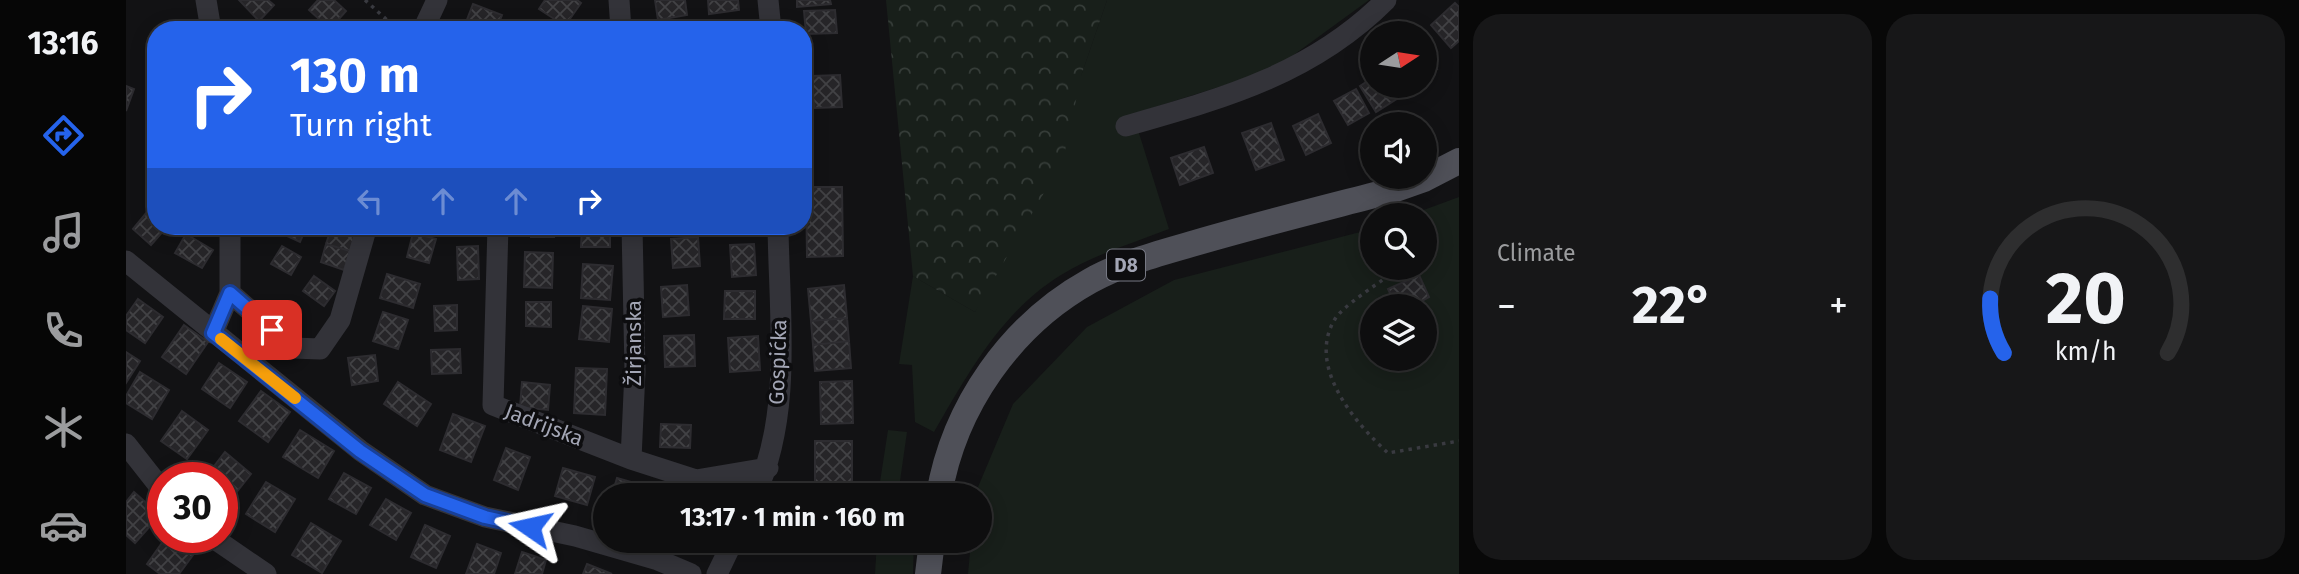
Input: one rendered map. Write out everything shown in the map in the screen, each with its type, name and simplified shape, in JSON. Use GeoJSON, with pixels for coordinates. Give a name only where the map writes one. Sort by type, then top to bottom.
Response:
{"type":"FeatureCollection","features":[{"type":"Feature","properties":{"kind":"main road","name":"D8"},"geometry":{"type":"LineString","coordinates":[[942,483],[952,438],[1013,341],[1041,314],[1090,280],[1154,255],[1390,191],[1424,179],[1459,161]]}},
{"type":"Feature","properties":{"kind":"main road"},"geometry":{"type":"LineString","coordinates":[[928,574],[931,553]]}},
{"type":"Feature","properties":{"kind":"street"},"geometry":{"type":"LineString","coordinates":[[206,0],[210,21]]}},
{"type":"Feature","properties":{"kind":"street"},"geometry":{"type":"LineString","coordinates":[[427,21],[437,0]]}},
{"type":"Feature","properties":{"kind":"street"},"geometry":{"type":"LineString","coordinates":[[619,0],[620,21]]}},
{"type":"Feature","properties":{"kind":"street"},"geometry":{"type":"LineString","coordinates":[[768,0],[770,21]]}},
{"type":"Feature","properties":{"kind":"street"},"geometry":{"type":"LineString","coordinates":[[1126,126],[1232,96],[1282,75],[1360,26],[1385,0]]}},
{"type":"Feature","properties":{"kind":"street"},"geometry":{"type":"LineString","coordinates":[[213,333],[230,293],[230,235]]}},
{"type":"Feature","properties":{"kind":"street"},"geometry":{"type":"LineString","coordinates":[[230,293],[293,348],[320,349],[340,320],[364,235]]}},
{"type":"Feature","properties":{"kind":"street","name":"Jadrijska"},"geometry":{"type":"LineString","coordinates":[[498,235],[493,405],[631,459],[696,480],[768,468]]}},
{"type":"Feature","properties":{"kind":"street","name":"Žirjanska"},"geometry":{"type":"LineString","coordinates":[[631,459],[635,371],[632,235]]}},
{"type":"Feature","properties":{"kind":"street","name":"Gospićka"},"geometry":{"type":"LineString","coordinates":[[761,483],[768,468],[781,383],[778,235]]}},
{"type":"Feature","properties":{"kind":"street"},"geometry":{"type":"LineString","coordinates":[[126,261],[360,451],[425,495],[485,517],[575,536],[658,560],[691,574]]}},
{"type":"Feature","properties":{"kind":"street"},"geometry":{"type":"LineString","coordinates":[[126,444],[147,471]]}},
{"type":"Feature","properties":{"kind":"street"},"geometry":{"type":"LineString","coordinates":[[232,553],[266,574]]}},
{"type":"Feature","properties":{"kind":"street"},"geometry":{"type":"LineString","coordinates":[[717,574],[727,553]]}},
{"type":"Feature","properties":{"kind":"path"},"geometry":{"type":"LineString","coordinates":[[365,0],[388,21]]}},
{"type":"Feature","properties":{"kind":"path"},"geometry":{"type":"LineString","coordinates":[[1383,280],[1335,318],[1325,347],[1328,373],[1368,434],[1388,453],[1459,441]]}},
{"type":"Feature","properties":{"kind":"green space"},"geometry":{"type":"Polygon","coordinates":[[[886,0],[1107,0],[1082,73],[1063,160],[975,312],[913,276],[886,0]]]}},
{"type":"Feature","properties":{"kind":"green space"},"geometry":{"type":"Polygon","coordinates":[[[1107,0],[1369,0],[1273,70],[1133,114],[1169,229],[1086,261],[1040,290],[1003,326],[988,346],[934,432],[915,422],[912,365],[899,364],[913,276],[975,312],[1082,73],[1107,0]]]}},
{"type":"Feature","properties":{"kind":"green space"},"geometry":{"type":"Polygon","coordinates":[[[1459,197],[1459,574],[968,574],[970,553],[992,553],[992,483],[980,483],[1013,404],[1087,327],[1174,280],[1360,232],[1360,280],[1437,280],[1437,205],[1459,197]]]}},
{"type":"Feature","properties":{"kind":"green space"},"geometry":{"type":"Polygon","coordinates":[[[888,430],[907,432],[900,483],[880,483],[888,430]]]}},
{"type":"Feature","properties":{"kind":"green space"},"geometry":{"type":"Polygon","coordinates":[[[876,553],[914,553],[913,574],[875,574],[876,553]]]}},
{"type":"Feature","properties":{"kind":"building"},"geometry":{"type":"Polygon","coordinates":[[[239,0],[268,0],[274,5],[259,21],[239,0]]]}},
{"type":"Feature","properties":{"kind":"building"},"geometry":{"type":"Polygon","coordinates":[[[318,0],[334,0],[346,11],[337,21],[321,21],[309,10],[318,0]]]}},
{"type":"Feature","properties":{"kind":"building"},"geometry":{"type":"Polygon","coordinates":[[[545,0],[577,0],[581,3],[568,21],[557,21],[539,9],[545,0]]]}},
{"type":"Feature","properties":{"kind":"building"},"geometry":{"type":"Polygon","coordinates":[[[655,0],[685,0],[687,15],[658,20],[655,0]]]}},
{"type":"Feature","properties":{"kind":"building"},"geometry":{"type":"Polygon","coordinates":[[[708,0],[738,0],[739,10],[709,14],[708,0]]]}},
{"type":"Feature","properties":{"kind":"building"},"geometry":{"type":"Polygon","coordinates":[[[797,0],[830,0],[831,4],[797,7],[797,0]]]}},
{"type":"Feature","properties":{"kind":"building"},"geometry":{"type":"Polygon","coordinates":[[[1455,3],[1459,7],[1459,41],[1451,48],[1437,32],[1435,21],[1455,3]]]}},
{"type":"Feature","properties":{"kind":"building"},"geometry":{"type":"Polygon","coordinates":[[[473,4],[502,15],[500,21],[466,21],[473,4]]]}},
{"type":"Feature","properties":{"kind":"building"},"geometry":{"type":"Polygon","coordinates":[[[835,10],[837,33],[812,34],[812,21],[805,21],[804,11],[835,10]]]}},
{"type":"Feature","properties":{"kind":"building"},"geometry":{"type":"Polygon","coordinates":[[[840,75],[842,107],[814,108],[812,76],[840,75]]]}},
{"type":"Feature","properties":{"kind":"building"},"geometry":{"type":"Polygon","coordinates":[[[126,86],[134,89],[126,111],[126,86]]]}},
{"type":"Feature","properties":{"kind":"building"},"geometry":{"type":"Polygon","coordinates":[[[1356,89],[1368,112],[1360,112],[1360,118],[1348,125],[1334,101],[1356,89]]]}},
{"type":"Feature","properties":{"kind":"building"},"geometry":{"type":"Polygon","coordinates":[[[1367,98],[1398,98],[1376,112],[1367,98]]]}},
{"type":"Feature","properties":{"kind":"building"},"geometry":{"type":"Polygon","coordinates":[[[1318,114],[1331,143],[1306,155],[1293,126],[1318,114]]]}},
{"type":"Feature","properties":{"kind":"building"},"geometry":{"type":"Polygon","coordinates":[[[1271,123],[1284,160],[1256,170],[1242,133],[1271,123]]]}},
{"type":"Feature","properties":{"kind":"building"},"geometry":{"type":"Polygon","coordinates":[[[1204,147],[1213,173],[1180,185],[1171,158],[1204,147]]]}},
{"type":"Feature","properties":{"kind":"building"},"geometry":{"type":"Polygon","coordinates":[[[812,187],[842,187],[843,256],[807,257],[807,235],[812,235],[812,187]]]}},
{"type":"Feature","properties":{"kind":"building"},"geometry":{"type":"Polygon","coordinates":[[[147,212],[147,235],[160,235],[151,245],[133,229],[147,212]]]}},
{"type":"Feature","properties":{"kind":"building"},"geometry":{"type":"Polygon","coordinates":[[[185,235],[213,250],[202,268],[175,253],[185,235]]]}},
{"type":"Feature","properties":{"kind":"building"},"geometry":{"type":"Polygon","coordinates":[[[285,235],[303,235],[300,242],[285,235]]]}},
{"type":"Feature","properties":{"kind":"building"},"geometry":{"type":"Polygon","coordinates":[[[329,235],[355,235],[350,251],[326,244],[329,235]]]}},
{"type":"Feature","properties":{"kind":"building"},"geometry":{"type":"Polygon","coordinates":[[[412,235],[436,239],[429,263],[407,257],[412,235]]]}},
{"type":"Feature","properties":{"kind":"building"},"geometry":{"type":"Polygon","coordinates":[[[531,235],[554,235],[554,237],[531,235]]]}},
{"type":"Feature","properties":{"kind":"building"},"geometry":{"type":"Polygon","coordinates":[[[582,235],[610,235],[610,247],[581,247],[582,235]]]}},
{"type":"Feature","properties":{"kind":"building"},"geometry":{"type":"Polygon","coordinates":[[[698,237],[700,266],[673,268],[671,239],[698,237]]]}},
{"type":"Feature","properties":{"kind":"building"},"geometry":{"type":"Polygon","coordinates":[[[326,244],[350,251],[344,270],[321,262],[326,244]]]}},
{"type":"Feature","properties":{"kind":"building"},"geometry":{"type":"Polygon","coordinates":[[[754,244],[756,275],[732,277],[730,245],[754,244]]]}},
{"type":"Feature","properties":{"kind":"building"},"geometry":{"type":"Polygon","coordinates":[[[282,246],[301,257],[291,275],[271,264],[282,246]]]}},
{"type":"Feature","properties":{"kind":"building"},"geometry":{"type":"Polygon","coordinates":[[[478,246],[479,279],[458,280],[457,247],[478,246]]]}},
{"type":"Feature","properties":{"kind":"building"},"geometry":{"type":"Polygon","coordinates":[[[525,252],[553,253],[552,288],[524,287],[525,252]]]}},
{"type":"Feature","properties":{"kind":"building"},"geometry":{"type":"Polygon","coordinates":[[[583,264],[613,266],[610,300],[581,298],[583,264]]]}},
{"type":"Feature","properties":{"kind":"building"},"geometry":{"type":"Polygon","coordinates":[[[387,274],[420,284],[413,308],[380,298],[387,274]]]}},
{"type":"Feature","properties":{"kind":"building"},"geometry":{"type":"Polygon","coordinates":[[[314,276],[335,291],[324,306],[303,291],[314,276]]]}},
{"type":"Feature","properties":{"kind":"building"},"geometry":{"type":"Polygon","coordinates":[[[1408,280],[1421,280],[1428,294],[1390,294],[1388,289],[1408,280]]]}},
{"type":"Feature","properties":{"kind":"building"},"geometry":{"type":"Polygon","coordinates":[[[687,285],[689,315],[663,317],[661,287],[687,285]]]}},
{"type":"Feature","properties":{"kind":"building"},"geometry":{"type":"Polygon","coordinates":[[[844,285],[847,318],[811,321],[808,289],[844,285]]]}},
{"type":"Feature","properties":{"kind":"building"},"geometry":{"type":"Polygon","coordinates":[[[725,291],[755,291],[755,319],[724,319],[725,291]]]}},
{"type":"Feature","properties":{"kind":"building"},"geometry":{"type":"Polygon","coordinates":[[[138,299],[163,317],[145,343],[126,330],[126,316],[138,299]]]}},
{"type":"Feature","properties":{"kind":"building"},"geometry":{"type":"Polygon","coordinates":[[[526,302],[551,302],[551,327],[526,326],[526,302]]]}},
{"type":"Feature","properties":{"kind":"building"},"geometry":{"type":"Polygon","coordinates":[[[457,305],[457,330],[435,331],[434,306],[457,305]]]}},
{"type":"Feature","properties":{"kind":"building"},"geometry":{"type":"Polygon","coordinates":[[[583,306],[612,309],[609,342],[579,339],[583,306]]]}},
{"type":"Feature","properties":{"kind":"building"},"geometry":{"type":"Polygon","coordinates":[[[383,312],[408,320],[398,349],[373,341],[383,312]]]}},
{"type":"Feature","properties":{"kind":"building"},"geometry":{"type":"Polygon","coordinates":[[[847,318],[849,341],[813,345],[811,321],[847,318]]]}},
{"type":"Feature","properties":{"kind":"building"},"geometry":{"type":"Polygon","coordinates":[[[184,325],[208,342],[186,374],[162,357],[184,325]]]}},
{"type":"Feature","properties":{"kind":"building"},"geometry":{"type":"Polygon","coordinates":[[[694,335],[695,366],[665,367],[664,336],[694,335]]]}},
{"type":"Feature","properties":{"kind":"building"},"geometry":{"type":"Polygon","coordinates":[[[758,336],[760,370],[730,372],[728,338],[758,336]]]}},
{"type":"Feature","properties":{"kind":"building"},"geometry":{"type":"Polygon","coordinates":[[[849,341],[851,368],[815,371],[813,345],[849,341]]]}},
{"type":"Feature","properties":{"kind":"building"},"geometry":{"type":"Polygon","coordinates":[[[460,349],[461,373],[432,374],[431,350],[460,349]]]}},
{"type":"Feature","properties":{"kind":"building"},"geometry":{"type":"Polygon","coordinates":[[[126,352],[140,361],[126,383],[126,352]]]}},
{"type":"Feature","properties":{"kind":"building"},"geometry":{"type":"Polygon","coordinates":[[[375,355],[378,381],[352,385],[348,358],[375,355]]]}},
{"type":"Feature","properties":{"kind":"building"},"geometry":{"type":"Polygon","coordinates":[[[219,363],[247,382],[230,408],[202,389],[219,363]]]}},
{"type":"Feature","properties":{"kind":"building"},"geometry":{"type":"Polygon","coordinates":[[[576,368],[607,369],[605,415],[574,413],[576,368]]]}},
{"type":"Feature","properties":{"kind":"building"},"geometry":{"type":"Polygon","coordinates":[[[140,372],[169,390],[152,419],[126,403],[126,396],[140,372]]]}},
{"type":"Feature","properties":{"kind":"building"},"geometry":{"type":"Polygon","coordinates":[[[852,381],[853,423],[821,424],[820,382],[852,381]]]}},
{"type":"Feature","properties":{"kind":"building"},"geometry":{"type":"Polygon","coordinates":[[[398,382],[431,404],[417,426],[384,404],[398,382]]]}},
{"type":"Feature","properties":{"kind":"building"},"geometry":{"type":"Polygon","coordinates":[[[522,382],[550,385],[548,410],[520,407],[522,382]]]}},
{"type":"Feature","properties":{"kind":"building"},"geometry":{"type":"Polygon","coordinates":[[[261,391],[290,412],[268,442],[239,421],[261,391]]]}},
{"type":"Feature","properties":{"kind":"building"},"geometry":{"type":"Polygon","coordinates":[[[182,411],[208,430],[187,459],[161,441],[182,411]]]}},
{"type":"Feature","properties":{"kind":"building"},"geometry":{"type":"Polygon","coordinates":[[[453,414],[485,426],[471,462],[440,450],[453,414]]]}},
{"type":"Feature","properties":{"kind":"building"},"geometry":{"type":"Polygon","coordinates":[[[661,424],[691,425],[690,448],[660,447],[661,424]]]}},
{"type":"Feature","properties":{"kind":"building"},"geometry":{"type":"Polygon","coordinates":[[[300,430],[334,451],[318,478],[283,457],[300,430]]]}},
{"type":"Feature","properties":{"kind":"building"},"geometry":{"type":"Polygon","coordinates":[[[815,441],[852,441],[852,483],[815,483],[815,441]]]}},
{"type":"Feature","properties":{"kind":"building"},"geometry":{"type":"Polygon","coordinates":[[[506,448],[530,457],[518,490],[494,480],[506,448]]]}},
{"type":"Feature","properties":{"kind":"building"},"geometry":{"type":"Polygon","coordinates":[[[225,452],[237,462],[217,462],[225,452]]]}},
{"type":"Feature","properties":{"kind":"building"},"geometry":{"type":"Polygon","coordinates":[[[238,463],[251,474],[238,490],[238,463]]]}},
{"type":"Feature","properties":{"kind":"building"},"geometry":{"type":"Polygon","coordinates":[[[563,468],[595,477],[587,505],[555,496],[563,468]]]}},
{"type":"Feature","properties":{"kind":"building"},"geometry":{"type":"Polygon","coordinates":[[[344,473],[371,488],[356,514],[329,499],[344,473]]]}},
{"type":"Feature","properties":{"kind":"building"},"geometry":{"type":"Polygon","coordinates":[[[617,478],[634,483],[616,483],[617,478]]]}},
{"type":"Feature","properties":{"kind":"building"},"geometry":{"type":"Polygon","coordinates":[[[266,482],[295,499],[275,532],[246,514],[266,482]]]}},
{"type":"Feature","properties":{"kind":"building"},"geometry":{"type":"Polygon","coordinates":[[[134,492],[147,504],[147,530],[135,543],[126,535],[126,502],[134,492]]]}},
{"type":"Feature","properties":{"kind":"building"},"geometry":{"type":"Polygon","coordinates":[[[386,499],[411,513],[396,540],[370,525],[386,499]]]}},
{"type":"Feature","properties":{"kind":"building"},"geometry":{"type":"Polygon","coordinates":[[[311,523],[341,541],[322,573],[292,555],[311,523]]]}},
{"type":"Feature","properties":{"kind":"building"},"geometry":{"type":"Polygon","coordinates":[[[425,525],[450,536],[436,568],[411,557],[425,525]]]}},
{"type":"Feature","properties":{"kind":"building"},"geometry":{"type":"Polygon","coordinates":[[[477,544],[501,553],[494,574],[466,574],[477,544]]]}},
{"type":"Feature","properties":{"kind":"building"},"geometry":{"type":"Polygon","coordinates":[[[522,552],[546,560],[542,574],[515,574],[522,552]]]}},
{"type":"Feature","properties":{"kind":"building"},"geometry":{"type":"Polygon","coordinates":[[[155,553],[193,555],[179,574],[160,574],[147,564],[155,553]]]}},
{"type":"Feature","properties":{"kind":"building"},"geometry":{"type":"Polygon","coordinates":[[[587,564],[612,574],[583,574],[587,564]]]}},
{"type":"Feature","properties":{"kind":"slow traffic"},"geometry":{"type":"LineString","coordinates":[[221,339],[295,398]]}},
{"type":"Feature","properties":{"kind":"route"},"geometry":{"type":"LineString","coordinates":[[272,330],[230,293],[213,333],[360,451],[425,495],[485,517],[530,527]]}}]}
